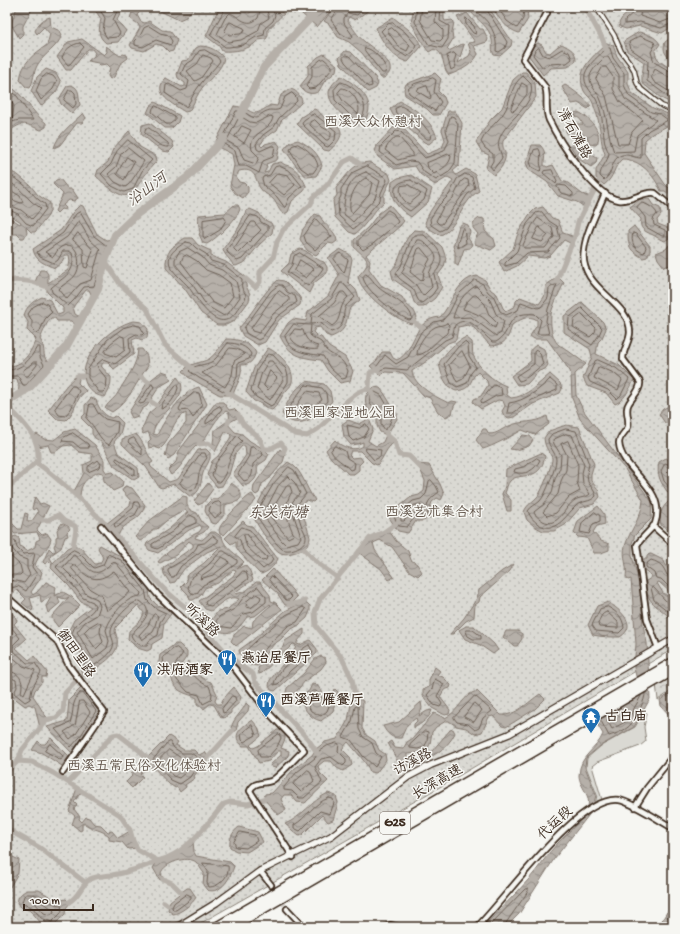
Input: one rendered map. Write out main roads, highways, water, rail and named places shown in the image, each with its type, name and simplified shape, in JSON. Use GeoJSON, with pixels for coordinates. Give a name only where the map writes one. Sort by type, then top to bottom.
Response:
{"type":"FeatureCollection","features":[{"type":"Feature","properties":{"kind":"highway","name":"长深高速"},"geometry":{"type":"LineString","coordinates":[[232,927],[582,723],[655,676],[673,662]]}},
{"type":"Feature","properties":{"kind":"highway","name":"长深高速"},"geometry":{"type":"LineString","coordinates":[[216,927],[574,719],[655,676],[673,671]]}},
{"type":"Feature","properties":{"kind":"water"},"geometry":{"type":"Polygon","coordinates":[[[17,7],[33,7],[23,26],[23,34],[19,38],[11,24],[17,7]]]}},
{"type":"Feature","properties":{"kind":"water"},"geometry":{"type":"Polygon","coordinates":[[[93,7],[124,7],[117,20],[126,31],[118,42],[106,43],[101,38],[99,29],[101,19],[93,7]]]}},
{"type":"Feature","properties":{"kind":"water"},"geometry":{"type":"Polygon","coordinates":[[[134,7],[144,7],[137,15],[141,22],[145,23],[149,21],[162,30],[170,31],[177,40],[173,51],[169,52],[163,46],[156,44],[144,51],[132,48],[130,45],[140,28],[138,24],[130,18],[134,7]]]}},
{"type":"Feature","properties":{"kind":"water"},"geometry":{"type":"Polygon","coordinates":[[[158,7],[194,7],[186,17],[179,20],[160,11],[158,7]]]}},
{"type":"Feature","properties":{"kind":"water"},"geometry":{"type":"Polygon","coordinates":[[[224,7],[238,7],[247,13],[250,13],[251,7],[273,7],[284,14],[268,29],[268,36],[266,39],[258,40],[251,46],[242,50],[222,51],[219,46],[206,36],[217,12],[224,7]]]}},
{"type":"Feature","properties":{"kind":"water"},"geometry":{"type":"Polygon","coordinates":[[[309,7],[334,7],[317,27],[302,14],[309,7]]]}},
{"type":"Feature","properties":{"kind":"water"},"geometry":{"type":"Polygon","coordinates":[[[334,7],[373,7],[355,20],[349,17],[347,20],[365,42],[385,58],[390,68],[389,73],[384,78],[381,78],[362,53],[349,42],[338,37],[329,24],[324,21],[334,7]]]}},
{"type":"Feature","properties":{"kind":"water"},"geometry":{"type":"Polygon","coordinates":[[[414,7],[444,7],[445,21],[452,20],[454,22],[452,33],[453,39],[447,49],[449,51],[462,44],[464,45],[458,63],[469,56],[471,52],[468,43],[475,42],[457,17],[467,13],[480,29],[483,29],[488,39],[487,42],[474,46],[478,54],[476,58],[470,64],[449,75],[438,51],[434,49],[429,52],[411,23],[414,7]]]}},
{"type":"Feature","properties":{"kind":"water"},"geometry":{"type":"Polygon","coordinates":[[[471,7],[488,7],[512,41],[511,46],[500,56],[494,55],[491,35],[471,12],[471,7]]]}},
{"type":"Feature","properties":{"kind":"water"},"geometry":{"type":"Polygon","coordinates":[[[493,7],[527,7],[528,19],[519,33],[503,23],[493,7]]]}},
{"type":"Feature","properties":{"kind":"water"},"geometry":{"type":"Polygon","coordinates":[[[635,7],[673,7],[673,26],[662,33],[640,26],[626,29],[620,27],[619,23],[622,18],[635,7]]]}},
{"type":"Feature","properties":{"kind":"water"},"geometry":{"type":"Polygon","coordinates":[[[50,17],[51,27],[60,31],[62,35],[60,40],[38,64],[30,88],[26,87],[20,80],[23,68],[33,55],[47,45],[50,34],[44,27],[37,34],[35,31],[41,22],[50,17]]]}},
{"type":"Feature","properties":{"kind":"water"},"geometry":{"type":"Polygon","coordinates":[[[393,17],[410,30],[417,38],[421,47],[408,62],[393,54],[381,39],[376,28],[393,17]]]}},
{"type":"Feature","properties":{"kind":"water"},"geometry":{"type":"Polygon","coordinates":[[[639,32],[651,36],[658,41],[660,44],[655,51],[657,58],[673,70],[673,104],[661,98],[642,83],[644,62],[627,51],[624,41],[639,32]]]}},
{"type":"Feature","properties":{"kind":"water"},"geometry":{"type":"Polygon","coordinates":[[[673,36],[673,61],[664,51],[664,48],[665,42],[673,36]]]}},
{"type":"Feature","properties":{"kind":"water"},"geometry":{"type":"Polygon","coordinates":[[[82,39],[104,55],[107,52],[106,46],[120,56],[123,54],[127,55],[128,58],[120,64],[114,77],[110,79],[108,76],[110,67],[107,64],[100,65],[98,63],[88,61],[94,56],[95,53],[92,49],[88,49],[71,70],[66,70],[57,57],[68,42],[82,39]]]}},
{"type":"Feature","properties":{"kind":"water"},"geometry":{"type":"Polygon","coordinates":[[[604,42],[613,45],[617,56],[628,72],[628,84],[632,93],[653,108],[673,116],[673,123],[652,134],[645,140],[644,153],[665,184],[673,192],[673,197],[665,191],[661,191],[646,169],[629,160],[622,159],[619,162],[610,179],[604,185],[596,178],[596,170],[605,154],[597,115],[592,101],[584,91],[582,77],[586,65],[605,45],[604,42]]]}},
{"type":"Feature","properties":{"kind":"water"},"geometry":{"type":"Polygon","coordinates":[[[538,43],[542,45],[546,52],[550,53],[562,44],[574,52],[576,61],[568,67],[551,68],[543,75],[529,56],[532,47],[538,43]]]}},
{"type":"Feature","properties":{"kind":"water"},"geometry":{"type":"Polygon","coordinates":[[[200,46],[214,49],[224,58],[218,70],[200,90],[189,111],[185,112],[165,98],[161,89],[162,83],[166,78],[182,87],[185,86],[185,83],[178,78],[177,74],[182,61],[188,60],[196,48],[200,46]]]}},
{"type":"Feature","properties":{"kind":"water"},"geometry":{"type":"Polygon","coordinates":[[[345,51],[351,52],[375,77],[378,84],[376,88],[368,92],[341,64],[339,58],[345,51]]]}},
{"type":"Feature","properties":{"kind":"water"},"geometry":{"type":"Polygon","coordinates":[[[324,54],[337,65],[336,71],[324,82],[317,93],[306,92],[300,86],[308,76],[308,66],[324,54]]]}},
{"type":"Feature","properties":{"kind":"water"},"geometry":{"type":"Polygon","coordinates":[[[46,69],[56,73],[61,82],[56,92],[41,106],[31,91],[37,77],[46,69]]]}},
{"type":"Feature","properties":{"kind":"water"},"geometry":{"type":"Polygon","coordinates":[[[522,72],[526,72],[535,83],[536,97],[503,141],[505,159],[501,168],[494,175],[486,169],[489,155],[482,152],[476,142],[491,119],[502,108],[513,80],[522,72]]]}},
{"type":"Feature","properties":{"kind":"water"},"geometry":{"type":"Polygon","coordinates":[[[435,73],[441,79],[438,91],[444,97],[446,103],[439,115],[433,115],[427,109],[405,95],[404,89],[406,84],[435,73]]]}},
{"type":"Feature","properties":{"kind":"water"},"geometry":{"type":"Polygon","coordinates":[[[341,76],[363,93],[368,103],[369,110],[366,120],[357,125],[348,120],[339,112],[330,97],[329,92],[331,88],[335,81],[341,76]]]}},
{"type":"Feature","properties":{"kind":"water"},"geometry":{"type":"Polygon","coordinates":[[[7,85],[22,97],[46,123],[46,127],[41,130],[23,124],[11,130],[7,126],[10,107],[7,102],[7,85]]]}},
{"type":"Feature","properties":{"kind":"water"},"geometry":{"type":"Polygon","coordinates":[[[71,85],[78,91],[80,105],[72,114],[61,104],[59,99],[67,86],[71,85]]]}},
{"type":"Feature","properties":{"kind":"water"},"geometry":{"type":"Polygon","coordinates":[[[565,85],[587,101],[591,106],[588,109],[578,103],[572,104],[562,87],[565,85]]]}},
{"type":"Feature","properties":{"kind":"water"},"geometry":{"type":"Polygon","coordinates":[[[290,89],[294,90],[298,94],[302,100],[301,103],[281,121],[277,130],[265,138],[260,145],[262,147],[265,144],[276,141],[280,146],[277,160],[266,164],[267,167],[264,173],[268,172],[272,164],[281,162],[297,171],[306,186],[304,191],[292,201],[288,212],[284,214],[280,211],[273,199],[261,190],[252,172],[245,170],[239,171],[236,177],[239,182],[244,183],[248,187],[248,192],[243,198],[235,193],[230,186],[234,165],[232,154],[218,147],[216,141],[234,106],[241,107],[255,113],[270,105],[277,106],[281,95],[290,89]]]}},
{"type":"Feature","properties":{"kind":"water"},"geometry":{"type":"Polygon","coordinates":[[[400,101],[417,111],[431,125],[437,137],[429,144],[424,142],[393,115],[390,109],[400,101]]]}},
{"type":"Feature","properties":{"kind":"water"},"geometry":{"type":"Polygon","coordinates":[[[155,102],[180,116],[178,122],[172,128],[165,128],[147,113],[150,106],[155,102]]]}},
{"type":"Feature","properties":{"kind":"water"},"geometry":{"type":"Polygon","coordinates":[[[314,109],[328,121],[334,123],[340,128],[341,136],[335,146],[329,151],[324,150],[297,124],[301,117],[314,109]]]}},
{"type":"Feature","properties":{"kind":"water"},"geometry":{"type":"Polygon","coordinates":[[[448,111],[455,111],[462,123],[459,166],[453,171],[456,175],[466,169],[475,174],[479,191],[468,201],[451,227],[440,235],[428,228],[425,223],[430,211],[453,180],[448,177],[435,185],[420,174],[415,166],[395,169],[378,157],[375,152],[377,145],[394,127],[404,129],[427,154],[442,148],[445,140],[442,130],[448,111]]]}},
{"type":"Feature","properties":{"kind":"water"},"geometry":{"type":"Polygon","coordinates":[[[578,112],[586,117],[597,130],[598,140],[596,145],[589,144],[588,139],[582,134],[571,135],[566,132],[566,127],[571,124],[583,124],[580,119],[574,115],[574,113],[578,112]]]}},
{"type":"Feature","properties":{"kind":"water"},"geometry":{"type":"Polygon","coordinates":[[[83,113],[86,118],[82,123],[77,123],[60,145],[54,148],[58,138],[83,113]]]}},
{"type":"Feature","properties":{"kind":"water"},"geometry":{"type":"Polygon","coordinates":[[[150,123],[172,141],[174,147],[169,152],[162,151],[141,134],[142,125],[150,123]]]}},
{"type":"Feature","properties":{"kind":"water"},"geometry":{"type":"Polygon","coordinates":[[[129,131],[140,147],[156,156],[157,161],[136,188],[126,196],[109,188],[96,176],[98,170],[108,162],[113,149],[129,131]]]}},
{"type":"Feature","properties":{"kind":"water"},"geometry":{"type":"Polygon","coordinates":[[[578,139],[592,155],[597,158],[596,163],[591,167],[580,160],[570,146],[578,139]]]}},
{"type":"Feature","properties":{"kind":"water"},"geometry":{"type":"Polygon","coordinates":[[[298,140],[310,147],[321,161],[322,166],[316,176],[307,177],[303,174],[284,149],[290,142],[298,140]]]}},
{"type":"Feature","properties":{"kind":"water"},"geometry":{"type":"Polygon","coordinates":[[[532,145],[540,145],[545,154],[544,165],[547,167],[553,165],[562,181],[568,183],[582,194],[591,197],[586,208],[577,202],[558,196],[547,182],[529,170],[526,163],[532,145]]]}},
{"type":"Feature","properties":{"kind":"water"},"geometry":{"type":"Polygon","coordinates":[[[369,162],[389,174],[391,180],[384,194],[384,202],[363,227],[355,234],[349,232],[335,217],[333,201],[337,195],[336,188],[350,171],[358,165],[369,162]]]}},
{"type":"Feature","properties":{"kind":"water"},"geometry":{"type":"Polygon","coordinates":[[[7,170],[18,175],[30,185],[38,195],[50,203],[50,211],[48,216],[35,232],[31,232],[26,227],[27,233],[24,238],[21,238],[17,234],[13,234],[12,241],[7,252],[7,231],[10,231],[7,227],[7,216],[20,224],[21,222],[7,213],[7,170]]]}},
{"type":"Feature","properties":{"kind":"water"},"geometry":{"type":"Polygon","coordinates":[[[411,175],[432,189],[428,202],[411,217],[395,202],[391,188],[392,182],[398,178],[411,175]]]}},
{"type":"Feature","properties":{"kind":"water"},"geometry":{"type":"Polygon","coordinates":[[[60,179],[68,189],[72,189],[78,198],[74,201],[69,200],[63,205],[66,208],[65,210],[61,209],[57,213],[55,211],[63,194],[53,184],[56,180],[60,179]]]}},
{"type":"Feature","properties":{"kind":"water"},"geometry":{"type":"Polygon","coordinates":[[[640,199],[649,199],[653,205],[660,208],[661,215],[657,220],[658,224],[668,228],[670,233],[669,238],[665,241],[643,229],[641,219],[630,207],[640,199]]]}},
{"type":"Feature","properties":{"kind":"water"},"geometry":{"type":"Polygon","coordinates":[[[80,205],[83,206],[97,234],[106,240],[114,239],[102,276],[93,298],[89,290],[86,290],[73,307],[75,314],[78,316],[84,314],[76,325],[71,321],[57,321],[55,318],[51,318],[40,339],[43,345],[46,360],[53,361],[29,388],[18,395],[19,386],[17,379],[13,378],[7,381],[7,366],[18,364],[26,358],[36,339],[27,330],[28,322],[24,316],[26,309],[33,302],[42,297],[50,300],[58,315],[63,313],[63,308],[47,292],[47,287],[35,282],[40,270],[45,270],[48,274],[48,283],[68,270],[70,261],[69,255],[65,255],[62,262],[55,268],[38,259],[33,249],[61,230],[73,212],[80,205]]]}},
{"type":"Feature","properties":{"kind":"water"},"geometry":{"type":"Polygon","coordinates":[[[234,205],[238,205],[240,209],[231,223],[207,244],[203,243],[199,234],[199,215],[225,213],[234,205]]]}},
{"type":"Feature","properties":{"kind":"water"},"geometry":{"type":"Polygon","coordinates":[[[390,205],[404,221],[366,255],[370,260],[369,269],[381,285],[402,297],[406,304],[414,311],[417,317],[411,324],[396,317],[371,297],[360,283],[358,276],[366,267],[367,261],[354,247],[354,240],[368,227],[379,213],[390,205]]]}},
{"type":"Feature","properties":{"kind":"water"},"geometry":{"type":"Polygon","coordinates":[[[543,207],[552,218],[558,220],[563,233],[575,237],[572,244],[564,240],[550,256],[544,258],[528,256],[517,266],[504,272],[499,262],[513,249],[518,233],[529,215],[535,209],[543,207]]]}},
{"type":"Feature","properties":{"kind":"water"},"geometry":{"type":"Polygon","coordinates":[[[250,209],[259,213],[263,219],[271,223],[273,227],[272,233],[259,245],[245,262],[236,266],[233,265],[223,249],[239,227],[246,211],[250,209]]]}},
{"type":"Feature","properties":{"kind":"water"},"geometry":{"type":"Polygon","coordinates":[[[315,214],[320,216],[324,223],[332,231],[337,241],[333,244],[328,243],[316,255],[308,251],[300,239],[303,229],[315,214]]]}},
{"type":"Feature","properties":{"kind":"water"},"geometry":{"type":"Polygon","coordinates":[[[479,218],[484,219],[485,231],[494,239],[496,246],[491,250],[475,244],[475,239],[478,234],[473,228],[473,223],[479,218]]]}},
{"type":"Feature","properties":{"kind":"water"},"geometry":{"type":"Polygon","coordinates":[[[463,223],[468,225],[470,232],[468,238],[472,244],[470,248],[464,249],[458,266],[455,264],[455,252],[453,246],[459,226],[463,223]]]}},
{"type":"Feature","properties":{"kind":"water"},"geometry":{"type":"Polygon","coordinates":[[[634,226],[650,246],[650,251],[647,257],[643,258],[630,248],[628,231],[634,226]]]}},
{"type":"Feature","properties":{"kind":"water"},"geometry":{"type":"Polygon","coordinates":[[[414,230],[425,231],[442,247],[446,258],[444,267],[438,275],[442,287],[435,298],[424,307],[418,307],[414,302],[410,291],[393,279],[391,271],[398,261],[407,239],[414,230]]]}},
{"type":"Feature","properties":{"kind":"water"},"geometry":{"type":"Polygon","coordinates":[[[185,238],[192,238],[198,245],[211,251],[211,256],[226,262],[246,277],[246,286],[250,294],[249,301],[234,321],[226,325],[217,325],[201,313],[185,289],[166,268],[166,262],[170,250],[185,238]]]}},
{"type":"Feature","properties":{"kind":"water"},"geometry":{"type":"Polygon","coordinates":[[[673,240],[673,264],[664,267],[658,259],[656,253],[666,249],[673,240]]]}},
{"type":"Feature","properties":{"kind":"water"},"geometry":{"type":"Polygon","coordinates":[[[300,249],[324,262],[327,267],[327,273],[314,283],[309,293],[281,271],[289,263],[291,254],[300,249]]]}},
{"type":"Feature","properties":{"kind":"water"},"geometry":{"type":"Polygon","coordinates":[[[340,249],[349,254],[352,259],[348,282],[356,290],[360,300],[350,308],[345,326],[336,335],[331,337],[326,335],[320,327],[315,328],[313,332],[317,336],[321,337],[329,347],[345,357],[353,371],[350,381],[340,383],[328,371],[321,360],[297,355],[288,348],[280,336],[288,323],[293,319],[306,321],[308,312],[328,296],[339,275],[328,258],[340,249]]]}},
{"type":"Feature","properties":{"kind":"water"},"geometry":{"type":"Polygon","coordinates":[[[477,276],[485,280],[491,290],[497,294],[503,308],[506,311],[515,306],[516,301],[520,297],[539,304],[544,297],[546,285],[558,277],[564,283],[552,310],[551,325],[553,337],[559,345],[586,364],[575,374],[576,395],[583,410],[652,502],[651,519],[635,535],[632,543],[632,556],[640,585],[643,625],[647,643],[650,699],[634,727],[600,746],[586,758],[585,767],[596,795],[592,811],[554,859],[519,914],[506,927],[483,927],[529,879],[554,847],[584,814],[587,809],[588,800],[581,784],[579,775],[580,768],[585,757],[600,740],[603,734],[594,719],[637,680],[634,668],[636,644],[631,579],[628,580],[626,577],[624,550],[627,540],[638,518],[643,500],[625,469],[580,419],[572,398],[570,371],[547,339],[534,339],[530,336],[537,325],[537,320],[534,318],[524,318],[512,325],[506,340],[496,346],[491,346],[474,328],[468,325],[458,327],[456,340],[448,343],[427,361],[412,371],[413,376],[426,390],[449,403],[452,401],[457,402],[454,406],[452,414],[446,417],[438,412],[430,398],[424,396],[403,373],[385,372],[381,376],[370,366],[377,360],[382,352],[390,352],[393,358],[397,360],[403,356],[424,323],[431,319],[440,317],[459,287],[470,278],[477,276]]]}},
{"type":"Feature","properties":{"kind":"water"},"geometry":{"type":"Polygon","coordinates":[[[278,280],[284,281],[298,294],[301,299],[300,305],[279,320],[265,342],[258,345],[243,336],[239,328],[267,291],[278,280]]]}},
{"type":"Feature","properties":{"kind":"water"},"geometry":{"type":"Polygon","coordinates":[[[582,302],[603,322],[606,329],[602,338],[598,342],[596,354],[619,365],[634,380],[624,397],[615,404],[606,393],[587,386],[583,378],[592,357],[590,349],[564,332],[564,316],[582,302]]]}},
{"type":"Feature","properties":{"kind":"water"},"geometry":{"type":"Polygon","coordinates":[[[134,321],[142,322],[148,329],[147,338],[142,340],[137,338],[132,340],[134,354],[114,369],[108,363],[103,363],[101,366],[111,377],[110,385],[105,397],[97,395],[87,386],[84,376],[85,366],[90,356],[105,337],[115,329],[134,321]]]}},
{"type":"Feature","properties":{"kind":"water"},"geometry":{"type":"Polygon","coordinates":[[[466,337],[472,342],[473,355],[479,365],[491,377],[506,386],[507,395],[511,398],[527,392],[550,374],[560,383],[562,389],[560,393],[533,404],[514,417],[509,418],[504,416],[502,411],[505,406],[503,401],[498,400],[481,409],[473,402],[474,399],[481,396],[488,385],[487,381],[478,372],[466,388],[456,391],[446,383],[442,376],[439,363],[454,345],[466,337]]]}},
{"type":"Feature","properties":{"kind":"water"},"geometry":{"type":"Polygon","coordinates":[[[226,339],[244,342],[251,346],[256,353],[251,362],[241,365],[240,377],[233,395],[220,395],[188,377],[183,371],[192,365],[209,359],[226,339]]]}},
{"type":"Feature","properties":{"kind":"water"},"geometry":{"type":"Polygon","coordinates":[[[537,345],[544,349],[548,365],[545,369],[539,371],[527,384],[517,385],[511,376],[531,361],[531,350],[537,345]]]}},
{"type":"Feature","properties":{"kind":"water"},"geometry":{"type":"Polygon","coordinates":[[[268,348],[277,353],[289,366],[292,377],[291,385],[272,410],[254,401],[246,392],[254,368],[268,348]]]}},
{"type":"Feature","properties":{"kind":"water"},"geometry":{"type":"Polygon","coordinates":[[[138,349],[142,349],[147,356],[148,366],[128,397],[112,412],[105,408],[118,393],[131,371],[136,361],[138,349]]]}},
{"type":"Feature","properties":{"kind":"water"},"geometry":{"type":"Polygon","coordinates":[[[162,371],[168,373],[171,380],[159,387],[147,406],[142,409],[138,416],[132,418],[129,412],[147,383],[162,371]]]}},
{"type":"Feature","properties":{"kind":"water"},"geometry":{"type":"Polygon","coordinates":[[[77,376],[79,379],[78,383],[86,391],[82,394],[72,413],[66,420],[57,419],[48,410],[65,387],[77,376]]]}},
{"type":"Feature","properties":{"kind":"water"},"geometry":{"type":"Polygon","coordinates":[[[177,377],[181,384],[181,391],[172,406],[159,420],[153,434],[157,435],[174,407],[186,394],[192,390],[199,387],[207,404],[174,455],[168,459],[165,456],[168,444],[186,423],[186,413],[177,420],[167,440],[160,449],[154,447],[149,448],[148,442],[151,439],[148,432],[143,434],[141,431],[149,413],[155,408],[177,377]]]}},
{"type":"Feature","properties":{"kind":"water"},"geometry":{"type":"Polygon","coordinates":[[[306,381],[324,384],[330,391],[332,401],[315,417],[301,422],[288,420],[282,414],[286,405],[298,387],[306,381]]]}},
{"type":"Feature","properties":{"kind":"water"},"geometry":{"type":"Polygon","coordinates":[[[374,387],[380,388],[397,414],[397,419],[387,434],[395,442],[389,447],[377,465],[372,463],[360,451],[351,451],[349,455],[352,458],[360,457],[363,461],[359,465],[359,470],[354,474],[348,474],[333,461],[326,450],[335,440],[341,445],[352,449],[363,446],[363,442],[351,445],[344,437],[342,424],[348,420],[359,424],[369,419],[373,429],[368,441],[376,446],[383,442],[386,435],[380,432],[377,426],[377,415],[367,407],[365,402],[366,395],[374,387]]]}},
{"type":"Feature","properties":{"kind":"water"},"geometry":{"type":"Polygon","coordinates":[[[91,398],[96,400],[100,409],[106,415],[111,418],[116,416],[123,423],[120,434],[114,442],[118,453],[138,468],[139,477],[134,480],[114,466],[101,442],[95,438],[92,434],[92,429],[81,418],[85,414],[85,405],[91,398]]]}},
{"type":"Feature","properties":{"kind":"water"},"geometry":{"type":"Polygon","coordinates":[[[216,402],[223,402],[229,410],[234,409],[239,414],[237,418],[230,422],[229,413],[226,411],[223,413],[203,441],[197,445],[178,469],[171,475],[168,470],[176,462],[179,451],[216,402]]]}},
{"type":"Feature","properties":{"kind":"water"},"geometry":{"type":"Polygon","coordinates":[[[669,406],[673,408],[673,420],[670,424],[665,423],[659,414],[663,409],[669,406]]]}},
{"type":"Feature","properties":{"kind":"water"},"geometry":{"type":"Polygon","coordinates":[[[547,416],[549,424],[535,435],[522,430],[483,449],[476,440],[483,429],[486,429],[489,434],[492,434],[514,424],[538,420],[547,416]]]}},
{"type":"Feature","properties":{"kind":"water"},"geometry":{"type":"Polygon","coordinates":[[[226,422],[235,432],[242,434],[269,454],[266,460],[257,466],[255,479],[247,485],[243,486],[233,474],[246,455],[245,446],[242,446],[235,454],[229,475],[222,486],[217,487],[207,475],[212,461],[218,456],[231,437],[230,433],[225,432],[215,452],[212,449],[215,430],[226,422]]]}},
{"type":"Feature","properties":{"kind":"water"},"geometry":{"type":"Polygon","coordinates":[[[566,425],[579,427],[594,464],[591,474],[591,481],[598,489],[600,497],[594,504],[580,508],[565,525],[554,531],[543,531],[527,520],[524,512],[540,493],[551,465],[552,458],[546,448],[544,438],[549,431],[566,425]]]}},
{"type":"Feature","properties":{"kind":"water"},"geometry":{"type":"Polygon","coordinates":[[[75,429],[95,445],[104,460],[104,469],[107,473],[113,472],[123,481],[122,487],[113,491],[104,481],[103,473],[98,472],[86,480],[82,486],[80,500],[73,493],[84,473],[83,465],[92,461],[92,454],[79,452],[71,445],[63,446],[55,452],[51,452],[48,445],[38,447],[34,436],[37,434],[44,439],[54,440],[64,432],[75,429]]]}},
{"type":"Feature","properties":{"kind":"water"},"geometry":{"type":"Polygon","coordinates":[[[136,434],[153,462],[150,464],[151,467],[169,482],[178,479],[198,450],[206,449],[210,453],[210,458],[203,473],[199,489],[195,495],[191,497],[174,484],[162,488],[159,487],[146,467],[122,444],[122,439],[136,434]]]}},
{"type":"Feature","properties":{"kind":"water"},"geometry":{"type":"Polygon","coordinates":[[[523,435],[530,436],[533,440],[529,446],[517,450],[510,449],[523,435]]]}},
{"type":"Feature","properties":{"kind":"water"},"geometry":{"type":"Polygon","coordinates":[[[280,449],[285,455],[283,462],[270,478],[262,484],[259,493],[256,495],[253,492],[254,485],[280,449]]]}},
{"type":"Feature","properties":{"kind":"water"},"geometry":{"type":"Polygon","coordinates":[[[541,453],[545,456],[539,470],[534,474],[514,478],[509,482],[505,493],[511,500],[511,511],[507,511],[502,494],[505,486],[506,469],[541,453]]]}},
{"type":"Feature","properties":{"kind":"water"},"geometry":{"type":"Polygon","coordinates":[[[666,458],[673,463],[673,492],[669,494],[662,483],[658,471],[659,462],[666,458]]]}},
{"type":"Feature","properties":{"kind":"water","name":"东关荷塘"},"geometry":{"type":"Polygon","coordinates":[[[288,462],[297,469],[315,500],[313,502],[307,500],[300,506],[310,536],[308,545],[301,550],[285,554],[277,551],[269,542],[253,516],[267,487],[282,467],[288,462]]]}},
{"type":"Feature","properties":{"kind":"water"},"geometry":{"type":"Polygon","coordinates":[[[418,464],[429,465],[444,494],[441,500],[437,498],[432,502],[430,508],[433,516],[423,521],[416,521],[408,533],[398,531],[388,516],[411,497],[419,495],[424,491],[425,481],[418,464]]]}},
{"type":"Feature","properties":{"kind":"water"},"geometry":{"type":"Polygon","coordinates":[[[208,483],[213,489],[203,503],[198,505],[194,501],[208,483]]]}},
{"type":"Feature","properties":{"kind":"water"},"geometry":{"type":"Polygon","coordinates":[[[231,483],[240,491],[240,499],[237,502],[225,505],[225,514],[216,524],[211,523],[205,511],[206,505],[212,499],[218,499],[231,483]]]}},
{"type":"Feature","properties":{"kind":"water"},"geometry":{"type":"Polygon","coordinates":[[[125,486],[132,488],[145,505],[140,515],[124,527],[118,536],[106,524],[130,505],[131,501],[122,491],[125,486]]]}},
{"type":"Feature","properties":{"kind":"water"},"geometry":{"type":"Polygon","coordinates":[[[252,494],[256,500],[224,535],[220,534],[220,527],[225,520],[252,494]]]}},
{"type":"Feature","properties":{"kind":"water"},"geometry":{"type":"Polygon","coordinates":[[[183,496],[187,497],[187,505],[190,510],[197,513],[202,522],[208,527],[204,532],[195,538],[202,540],[211,532],[215,532],[222,537],[228,548],[244,562],[237,569],[245,565],[250,571],[253,580],[235,592],[236,594],[246,591],[256,582],[260,582],[270,595],[271,601],[276,603],[282,609],[236,646],[231,641],[234,635],[244,626],[252,628],[253,621],[271,605],[270,604],[255,616],[247,617],[236,630],[221,632],[212,626],[212,619],[218,611],[228,609],[239,599],[228,599],[211,611],[205,609],[199,601],[233,576],[236,571],[233,570],[218,583],[205,588],[200,596],[193,600],[190,600],[188,594],[181,587],[187,581],[186,576],[204,563],[221,546],[207,552],[184,569],[175,582],[170,583],[164,574],[163,568],[193,547],[193,544],[189,541],[176,555],[160,563],[158,562],[177,546],[199,532],[202,528],[200,525],[189,530],[158,553],[149,550],[146,546],[147,543],[169,529],[188,512],[185,510],[166,521],[157,529],[153,529],[148,536],[140,541],[135,537],[149,521],[183,496]]]}},
{"type":"Feature","properties":{"kind":"water"},"geometry":{"type":"Polygon","coordinates":[[[35,497],[40,504],[43,503],[49,506],[37,530],[42,535],[47,533],[51,539],[50,543],[36,562],[35,566],[42,572],[40,579],[31,592],[33,595],[46,582],[56,587],[54,596],[63,592],[72,597],[80,605],[58,627],[52,619],[52,616],[69,597],[65,599],[58,597],[60,603],[48,613],[46,606],[51,597],[41,602],[40,595],[30,598],[33,608],[32,611],[22,603],[26,599],[17,590],[12,594],[7,589],[7,539],[16,536],[19,538],[20,546],[27,551],[35,547],[36,541],[40,539],[37,532],[15,534],[7,527],[7,518],[18,529],[21,529],[25,513],[28,514],[27,521],[32,521],[38,512],[36,508],[33,510],[32,508],[35,497]]]}},
{"type":"Feature","properties":{"kind":"water"},"geometry":{"type":"Polygon","coordinates":[[[673,498],[673,539],[666,528],[661,525],[660,517],[666,503],[673,498]]]}},
{"type":"Feature","properties":{"kind":"water"},"geometry":{"type":"Polygon","coordinates":[[[598,506],[604,514],[605,524],[597,526],[593,532],[601,541],[609,544],[609,550],[601,553],[594,553],[587,538],[578,537],[574,533],[578,521],[598,506]]]}},
{"type":"Feature","properties":{"kind":"water"},"geometry":{"type":"Polygon","coordinates":[[[243,521],[247,525],[252,526],[278,559],[266,572],[260,574],[240,553],[236,547],[236,541],[231,544],[225,538],[243,521]]]}},
{"type":"Feature","properties":{"kind":"water"},"geometry":{"type":"Polygon","coordinates":[[[62,523],[70,529],[67,532],[68,536],[65,537],[61,548],[51,555],[50,558],[53,563],[67,548],[74,545],[81,548],[95,564],[100,563],[103,558],[98,548],[100,545],[124,558],[149,589],[150,598],[157,605],[171,610],[171,614],[164,623],[162,638],[152,644],[151,649],[147,651],[137,648],[128,639],[129,631],[141,620],[144,613],[138,605],[116,627],[117,647],[114,653],[110,658],[87,676],[82,675],[80,667],[82,655],[67,634],[74,620],[91,607],[81,602],[69,586],[51,568],[52,564],[49,561],[45,564],[43,562],[49,548],[53,552],[56,551],[54,546],[56,537],[58,536],[57,530],[62,523]]]}},
{"type":"Feature","properties":{"kind":"water"},"geometry":{"type":"Polygon","coordinates":[[[388,529],[396,541],[408,551],[411,560],[417,564],[422,572],[418,576],[409,571],[392,547],[380,540],[373,543],[375,550],[394,577],[389,580],[381,569],[358,552],[370,538],[388,529]]]}},
{"type":"Feature","properties":{"kind":"water"},"geometry":{"type":"Polygon","coordinates":[[[651,554],[663,560],[670,572],[673,572],[673,595],[659,582],[657,583],[663,593],[673,600],[673,623],[669,617],[651,601],[646,590],[646,581],[651,578],[651,575],[643,569],[642,559],[647,559],[647,555],[651,554]]]}},
{"type":"Feature","properties":{"kind":"water"},"geometry":{"type":"Polygon","coordinates":[[[514,564],[510,571],[480,597],[479,602],[475,605],[474,617],[466,621],[453,634],[450,634],[464,618],[477,598],[479,590],[502,571],[514,564]]]}},
{"type":"Feature","properties":{"kind":"water"},"geometry":{"type":"Polygon","coordinates":[[[273,569],[297,597],[289,605],[285,605],[277,593],[262,580],[273,569]]]}},
{"type":"Feature","properties":{"kind":"water"},"geometry":{"type":"Polygon","coordinates":[[[305,601],[310,606],[310,611],[307,618],[274,644],[257,666],[251,665],[244,659],[239,650],[253,640],[285,611],[305,601]]]}},
{"type":"Feature","properties":{"kind":"water"},"geometry":{"type":"Polygon","coordinates":[[[608,602],[622,613],[628,623],[628,628],[620,637],[603,637],[593,635],[588,625],[597,606],[608,602]]]}},
{"type":"Feature","properties":{"kind":"water"},"geometry":{"type":"Polygon","coordinates":[[[7,610],[15,616],[17,621],[14,624],[26,639],[16,648],[29,660],[34,656],[47,672],[46,677],[42,677],[42,682],[35,690],[33,696],[49,719],[40,728],[35,707],[29,704],[25,706],[8,693],[13,686],[13,682],[7,679],[7,610]]]}},
{"type":"Feature","properties":{"kind":"water"},"geometry":{"type":"Polygon","coordinates":[[[466,626],[474,626],[494,644],[498,650],[493,654],[480,645],[465,639],[459,630],[466,626]]]}},
{"type":"Feature","properties":{"kind":"water"},"geometry":{"type":"Polygon","coordinates":[[[304,629],[304,634],[297,644],[300,645],[310,640],[317,649],[317,653],[275,691],[271,690],[269,686],[270,680],[295,649],[296,645],[293,644],[262,673],[259,674],[258,668],[283,647],[285,641],[304,629]]]}},
{"type":"Feature","properties":{"kind":"water"},"geometry":{"type":"Polygon","coordinates":[[[506,631],[518,631],[522,634],[522,639],[517,646],[514,646],[503,637],[506,631]]]}},
{"type":"Feature","properties":{"kind":"water"},"geometry":{"type":"Polygon","coordinates":[[[175,644],[179,644],[187,652],[187,656],[177,671],[179,671],[188,661],[189,665],[199,675],[211,682],[217,694],[215,701],[217,704],[221,704],[223,699],[234,687],[241,697],[239,703],[231,710],[231,713],[224,718],[221,717],[214,705],[210,704],[204,709],[197,704],[197,698],[175,687],[169,671],[162,672],[158,668],[160,655],[175,644]]]}},
{"type":"Feature","properties":{"kind":"water"},"geometry":{"type":"Polygon","coordinates":[[[321,656],[325,658],[326,662],[321,669],[305,681],[290,699],[287,700],[285,697],[287,688],[304,673],[315,659],[321,656]]]}},
{"type":"Feature","properties":{"kind":"water"},"geometry":{"type":"Polygon","coordinates":[[[435,667],[440,671],[437,675],[443,677],[451,685],[450,688],[444,690],[440,697],[450,710],[449,714],[445,715],[432,708],[423,696],[423,690],[429,687],[429,680],[435,667]]]}},
{"type":"Feature","properties":{"kind":"water"},"geometry":{"type":"Polygon","coordinates":[[[312,684],[317,685],[329,701],[331,701],[330,695],[335,689],[342,698],[335,702],[333,711],[321,721],[310,715],[298,697],[309,691],[312,684]]]}},
{"type":"Feature","properties":{"kind":"water"},"geometry":{"type":"Polygon","coordinates":[[[83,686],[100,710],[84,740],[71,752],[47,727],[67,721],[69,700],[83,686]]]}},
{"type":"Feature","properties":{"kind":"water"},"geometry":{"type":"Polygon","coordinates":[[[477,691],[501,715],[506,715],[517,711],[540,694],[545,699],[535,709],[506,727],[502,726],[493,716],[489,717],[482,732],[475,734],[466,728],[456,726],[449,721],[446,721],[436,727],[432,732],[430,744],[427,750],[424,752],[407,754],[407,767],[404,770],[401,768],[388,743],[391,741],[395,748],[403,749],[407,742],[413,738],[434,713],[445,718],[454,712],[464,699],[477,691]]]}},
{"type":"Feature","properties":{"kind":"water"},"geometry":{"type":"Polygon","coordinates":[[[673,692],[673,719],[661,706],[660,700],[673,692]]]}},
{"type":"Feature","properties":{"kind":"water"},"geometry":{"type":"Polygon","coordinates":[[[355,697],[363,701],[362,728],[366,735],[375,741],[379,750],[385,754],[386,760],[376,773],[370,772],[364,761],[348,742],[342,749],[350,757],[352,765],[343,771],[337,768],[331,761],[324,761],[318,766],[320,773],[328,781],[305,803],[297,802],[291,795],[284,795],[281,799],[286,810],[278,815],[264,799],[265,794],[272,793],[294,769],[312,755],[316,749],[325,742],[337,739],[348,720],[352,699],[355,697]]]}},
{"type":"Feature","properties":{"kind":"water"},"geometry":{"type":"Polygon","coordinates":[[[421,702],[422,708],[419,716],[432,710],[425,720],[414,728],[414,724],[417,721],[416,718],[407,725],[401,738],[395,738],[388,734],[383,726],[399,722],[421,702]]]}},
{"type":"Feature","properties":{"kind":"water"},"geometry":{"type":"Polygon","coordinates":[[[246,703],[249,706],[248,711],[238,722],[236,731],[234,731],[231,728],[232,724],[246,703]]]}},
{"type":"Feature","properties":{"kind":"water"},"geometry":{"type":"Polygon","coordinates":[[[252,720],[258,727],[261,736],[250,745],[253,748],[258,746],[277,730],[281,730],[285,734],[285,739],[281,748],[289,751],[288,756],[275,768],[270,765],[281,755],[281,751],[278,751],[269,761],[259,763],[249,746],[243,746],[237,739],[238,732],[252,720]]]}},
{"type":"Feature","properties":{"kind":"water"},"geometry":{"type":"Polygon","coordinates":[[[453,729],[455,733],[448,744],[433,756],[415,765],[413,763],[432,751],[450,730],[453,729]]]}},
{"type":"Feature","properties":{"kind":"water"},"geometry":{"type":"Polygon","coordinates":[[[169,736],[178,742],[176,745],[184,750],[194,750],[199,755],[205,752],[209,758],[194,776],[195,778],[185,785],[186,787],[180,792],[177,787],[175,788],[170,785],[153,767],[152,768],[149,766],[140,774],[143,777],[132,788],[126,782],[133,775],[131,773],[135,770],[133,768],[135,767],[140,771],[147,764],[144,761],[169,736]]]}},
{"type":"Feature","properties":{"kind":"water"},"geometry":{"type":"Polygon","coordinates":[[[51,738],[69,756],[62,766],[42,753],[32,750],[38,741],[41,744],[45,744],[51,738]]]}},
{"type":"Feature","properties":{"kind":"water"},"geometry":{"type":"Polygon","coordinates":[[[77,788],[82,791],[74,802],[77,805],[74,809],[82,822],[86,817],[89,818],[94,824],[101,825],[108,832],[112,831],[118,838],[130,831],[137,848],[128,849],[122,842],[109,840],[109,836],[107,834],[85,824],[82,824],[82,830],[80,831],[72,824],[75,816],[69,811],[77,788]]]}},
{"type":"Feature","properties":{"kind":"water"},"geometry":{"type":"Polygon","coordinates":[[[328,793],[336,796],[338,803],[333,820],[328,822],[322,815],[302,835],[299,836],[285,824],[291,821],[316,800],[328,793]]]}},
{"type":"Feature","properties":{"kind":"water"},"geometry":{"type":"Polygon","coordinates":[[[239,827],[258,832],[263,842],[247,852],[236,851],[230,847],[230,841],[233,833],[239,827]]]}},
{"type":"Feature","properties":{"kind":"water"},"geometry":{"type":"Polygon","coordinates":[[[193,841],[196,856],[230,862],[234,866],[228,880],[221,888],[212,891],[207,890],[203,885],[204,873],[196,862],[187,859],[176,861],[166,866],[161,873],[163,879],[160,880],[153,868],[158,861],[170,858],[193,841]]]}},
{"type":"Feature","properties":{"kind":"water"},"geometry":{"type":"Polygon","coordinates":[[[7,854],[19,860],[18,873],[7,892],[7,854]]]}},
{"type":"Feature","properties":{"kind":"water"},"geometry":{"type":"Polygon","coordinates":[[[187,888],[190,888],[196,897],[195,899],[182,910],[176,914],[173,914],[168,910],[170,901],[187,888]]]}},
{"type":"Feature","properties":{"kind":"water"},"geometry":{"type":"Polygon","coordinates":[[[27,890],[39,890],[57,901],[66,899],[70,903],[66,908],[65,914],[52,927],[45,922],[40,922],[31,911],[20,907],[17,903],[20,895],[27,890]]]}},
{"type":"Feature","properties":{"kind":"water"},"geometry":{"type":"Polygon","coordinates":[[[667,912],[673,912],[673,927],[658,927],[667,912]]]}},
{"type":"Feature","properties":{"kind":"waterway","name":"沿山河"},"geometry":{"type":"LineString","coordinates":[[240,116],[264,67],[321,7]]}},
{"type":"Feature","properties":{"kind":"waterway"},"geometry":{"type":"LineString","coordinates":[[585,7],[602,38],[607,51]]}},
{"type":"Feature","properties":{"kind":"waterway","name":"沿山河"},"geometry":{"type":"LineString","coordinates":[[7,402],[29,388],[66,347],[98,289],[105,261],[115,235],[137,214],[188,177],[224,138]]}},
{"type":"Feature","properties":{"kind":"waterway"},"geometry":{"type":"LineString","coordinates":[[246,279],[255,287],[260,282],[260,272],[273,258],[277,242],[283,230],[311,204],[313,198],[328,184],[344,162],[352,158],[360,164]]}},
{"type":"Feature","properties":{"kind":"waterway"},"geometry":{"type":"LineString","coordinates":[[556,282],[575,236],[578,222],[599,181]]}},
{"type":"Feature","properties":{"kind":"waterway"},"geometry":{"type":"LineString","coordinates":[[105,261],[120,284],[147,309],[165,345],[193,369]]}},
{"type":"Feature","properties":{"kind":"waterway"},"geometry":{"type":"LineString","coordinates":[[7,281],[27,281],[47,287]]}},
{"type":"Feature","properties":{"kind":"waterway"},"geometry":{"type":"LineString","coordinates":[[414,322],[421,327]]}},
{"type":"Feature","properties":{"kind":"waterway"},"geometry":{"type":"LineString","coordinates":[[373,394],[369,388],[370,373],[379,368]]}},
{"type":"Feature","properties":{"kind":"waterway"},"geometry":{"type":"LineString","coordinates":[[77,376],[83,376]]}},
{"type":"Feature","properties":{"kind":"waterway"},"geometry":{"type":"LineString","coordinates":[[140,376],[148,382]]}},
{"type":"Feature","properties":{"kind":"waterway"},"geometry":{"type":"LineString","coordinates":[[227,392],[295,434],[307,436],[318,429],[348,400],[359,392],[369,388]]}},
{"type":"Feature","properties":{"kind":"waterway"},"geometry":{"type":"LineString","coordinates":[[150,401],[156,405]]}},
{"type":"Feature","properties":{"kind":"waterway"},"geometry":{"type":"LineString","coordinates":[[7,405],[29,430],[33,436],[38,451],[38,460],[7,489]]}},
{"type":"Feature","properties":{"kind":"waterway"},"geometry":{"type":"LineString","coordinates":[[238,415],[243,424],[260,439],[264,449],[270,449],[281,443],[285,448],[283,453]]}},
{"type":"Feature","properties":{"kind":"waterway"},"geometry":{"type":"LineString","coordinates":[[386,432],[387,435],[395,442],[399,455],[409,456],[422,469]]}},
{"type":"Feature","properties":{"kind":"waterway"},"geometry":{"type":"LineString","coordinates":[[199,444],[208,443],[212,446]]}},
{"type":"Feature","properties":{"kind":"waterway"},"geometry":{"type":"LineString","coordinates":[[36,462],[86,505],[117,536],[165,590],[193,614],[228,655],[253,674],[255,682],[308,739],[318,754]]}},
{"type":"Feature","properties":{"kind":"waterway"},"geometry":{"type":"LineString","coordinates":[[43,520],[48,520],[58,515],[64,521],[75,526],[76,530],[73,546]]}},
{"type":"Feature","properties":{"kind":"waterway"},"geometry":{"type":"LineString","coordinates":[[355,703],[352,679],[342,658],[316,626],[315,612],[320,599],[370,538],[384,532],[398,522]]}},
{"type":"Feature","properties":{"kind":"waterway"},"geometry":{"type":"LineString","coordinates":[[304,549],[320,565],[338,578]]}},
{"type":"Feature","properties":{"kind":"waterway"},"geometry":{"type":"LineString","coordinates":[[289,605],[305,601]]}},
{"type":"Feature","properties":{"kind":"waterway"},"geometry":{"type":"LineString","coordinates":[[7,772],[18,761],[22,750],[44,723],[49,719],[56,718],[63,711],[65,693],[82,675]]}},
{"type":"Feature","properties":{"kind":"waterway"},"geometry":{"type":"LineString","coordinates":[[204,762],[233,730]]}},
{"type":"Feature","properties":{"kind":"waterway"},"geometry":{"type":"LineString","coordinates":[[69,782],[113,735],[118,734],[139,750],[152,763]]}},
{"type":"Feature","properties":{"kind":"waterway"},"geometry":{"type":"LineString","coordinates":[[18,761],[32,762],[53,773],[120,815],[130,830],[133,841],[138,850],[158,861],[187,846],[224,804],[230,802],[248,804],[270,797]]}},
{"type":"Feature","properties":{"kind":"waterway"},"geometry":{"type":"LineString","coordinates":[[7,829],[40,848],[86,883]]}},
{"type":"Feature","properties":{"kind":"waterway"},"geometry":{"type":"LineString","coordinates":[[69,902],[90,879],[129,871],[157,861]]}},
{"type":"Feature","properties":{"kind":"waterway"},"geometry":{"type":"LineString","coordinates":[[163,879],[172,883],[182,893]]}},
{"type":"Feature","properties":{"kind":"waterway"},"geometry":{"type":"LineString","coordinates":[[164,902],[168,905]]}},
{"type":"Feature","properties":{"kind":"tunnel"},"geometry":{"type":"LineString","coordinates":[[547,13],[550,7]]}},
{"type":"Feature","properties":{"kind":"tunnel"},"geometry":{"type":"LineString","coordinates":[[271,885],[287,909]]}},
{"type":"Feature","properties":{"kind":"place","name":"燕诒居餐厅"},"geometry":{"type":"Point","coordinates":[227,676]}},
{"type":"Feature","properties":{"kind":"place","name":"洪府酒家"},"geometry":{"type":"Point","coordinates":[143,688]}},
{"type":"Feature","properties":{"kind":"place","name":"西溪芦雁餐厅"},"geometry":{"type":"Point","coordinates":[266,718]}},
{"type":"Feature","properties":{"kind":"place","name":"古白庙"},"geometry":{"type":"Point","coordinates":[591,734]}},
{"type":"Feature","properties":{"kind":"park label","name":"西溪大众休憩村"},"geometry":{"type":"Point","coordinates":[373,123]}},
{"type":"Feature","properties":{"kind":"park label","name":"西溪国家湿地公园"},"geometry":{"type":"Point","coordinates":[340,414]}},
{"type":"Feature","properties":{"kind":"park label","name":"西溪艺术集合村"},"geometry":{"type":"Point","coordinates":[434,513]}},
{"type":"Feature","properties":{"kind":"park label","name":"西溪五常民俗文化体验村"},"geometry":{"type":"Point","coordinates":[144,767]}}]}
